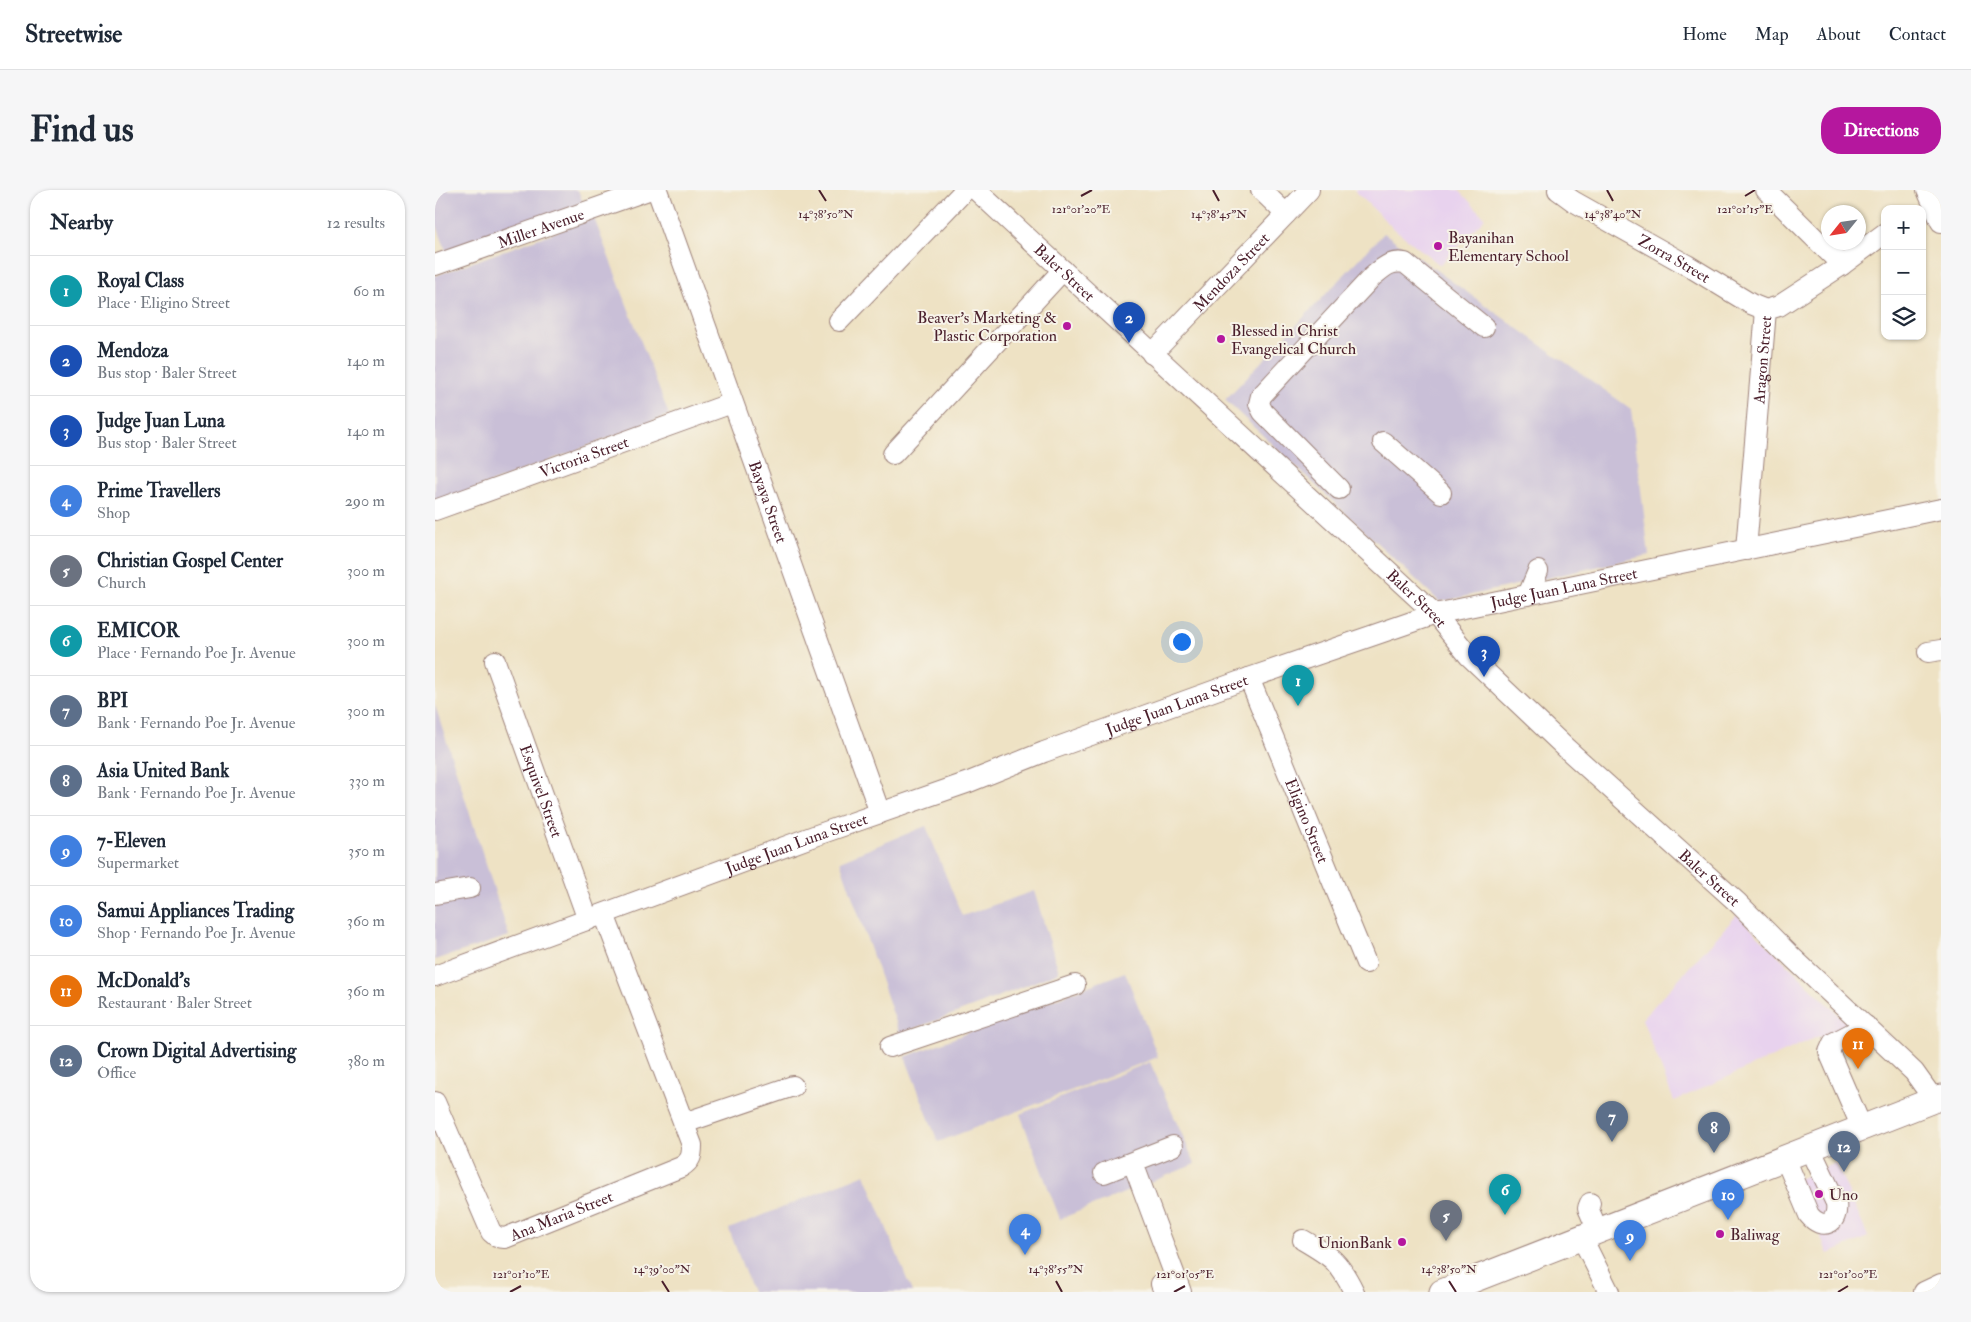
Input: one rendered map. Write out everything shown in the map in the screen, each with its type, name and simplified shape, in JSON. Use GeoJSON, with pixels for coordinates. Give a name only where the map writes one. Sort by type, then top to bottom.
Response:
{"type":"FeatureCollection","features":[{"type":"Feature","properties":{"kind":"main road"},"geometry":{"type":"LineString","coordinates":[[1442,1292],[1938,1098]]}},
{"type":"Feature","properties":{"kind":"street","name":"Miller Avenue"},"geometry":{"type":"LineString","coordinates":[[435,265],[648,190]]}},
{"type":"Feature","properties":{"kind":"street","name":"Bayaya Street"},"geometry":{"type":"LineString","coordinates":[[657,190],[880,813]]}},
{"type":"Feature","properties":{"kind":"street"},"geometry":{"type":"LineString","coordinates":[[839,321],[965,190]]}},
{"type":"Feature","properties":{"kind":"street","name":"Baler Street"},"geometry":{"type":"LineString","coordinates":[[976,190],[1152,354],[1330,499],[1435,614],[1469,656],[1567,749],[1738,903],[1793,958],[1914,1072],[1938,1098]]}},
{"type":"Feature","properties":{"kind":"street"},"geometry":{"type":"LineString","coordinates":[[1261,190],[1286,214]]}},
{"type":"Feature","properties":{"kind":"street","name":"Mendoza Street"},"geometry":{"type":"LineString","coordinates":[[1152,354],[1309,190]]}},
{"type":"Feature","properties":{"kind":"street","name":"Zorra Street"},"geometry":{"type":"LineString","coordinates":[[1558,190],[1573,201],[1687,265],[1751,304],[1767,310]]}},
{"type":"Feature","properties":{"kind":"street"},"geometry":{"type":"LineString","coordinates":[[1766,190],[1842,264]]}},
{"type":"Feature","properties":{"kind":"street"},"geometry":{"type":"LineString","coordinates":[[1928,197],[1941,222]]}},
{"type":"Feature","properties":{"kind":"street","name":"Aragon Street"},"geometry":{"type":"LineString","coordinates":[[1745,550],[1767,310],[1779,306],[1881,236]]}},
{"type":"Feature","properties":{"kind":"street"},"geometry":{"type":"LineString","coordinates":[[1330,499],[1263,412],[1259,404],[1261,396],[1372,277],[1384,266],[1394,261],[1405,263],[1484,326]]}},
{"type":"Feature","properties":{"kind":"street"},"geometry":{"type":"LineString","coordinates":[[893,454],[1063,270]]}},
{"type":"Feature","properties":{"kind":"street","name":"Victoria Street"},"geometry":{"type":"LineString","coordinates":[[435,510],[732,403]]}},
{"type":"Feature","properties":{"kind":"street"},"geometry":{"type":"LineString","coordinates":[[1383,442],[1441,493]]}},
{"type":"Feature","properties":{"kind":"street","name":"Judge Juan Luna Street"},"geometry":{"type":"LineString","coordinates":[[435,976],[1249,678],[1435,614],[1941,509]]}},
{"type":"Feature","properties":{"kind":"street"},"geometry":{"type":"LineString","coordinates":[[1528,595],[1538,571]]}},
{"type":"Feature","properties":{"kind":"street","name":"Esquivel Street"},"geometry":{"type":"LineString","coordinates":[[495,661],[596,917],[692,1145]]}},
{"type":"Feature","properties":{"kind":"street","name":"Eligino Street"},"geometry":{"type":"LineString","coordinates":[[1249,678],[1366,963]]}},
{"type":"Feature","properties":{"kind":"street"},"geometry":{"type":"LineString","coordinates":[[435,894],[470,888]]}},
{"type":"Feature","properties":{"kind":"street"},"geometry":{"type":"LineString","coordinates":[[890,1047],[1075,985]]}},
{"type":"Feature","properties":{"kind":"street"},"geometry":{"type":"LineString","coordinates":[[1862,1128],[1829,1052],[1833,1044],[1866,1026]]}},
{"type":"Feature","properties":{"kind":"street"},"geometry":{"type":"LineString","coordinates":[[684,1123],[793,1086]]}},
{"type":"Feature","properties":{"kind":"street","name":"Ana Maria Street"},"geometry":{"type":"LineString","coordinates":[[435,1102],[491,1232],[493,1235],[501,1238],[681,1167],[689,1163],[692,1145]]}},
{"type":"Feature","properties":{"kind":"street"},"geometry":{"type":"LineString","coordinates":[[1104,1172],[1133,1163],[1173,1146]]}},
{"type":"Feature","properties":{"kind":"street"},"geometry":{"type":"LineString","coordinates":[[1785,1158],[1809,1215],[1815,1222],[1824,1224],[1833,1221],[1837,1212],[1836,1203],[1810,1148]]}},
{"type":"Feature","properties":{"kind":"street"},"geometry":{"type":"LineString","coordinates":[[1133,1163],[1181,1292]]}},
{"type":"Feature","properties":{"kind":"street"},"geometry":{"type":"LineString","coordinates":[[1590,1203],[1588,1208],[1590,1234],[1609,1292]]}},
{"type":"Feature","properties":{"kind":"street"},"geometry":{"type":"LineString","coordinates":[[1303,1240],[1328,1254],[1343,1270],[1354,1292]]}},
{"type":"Feature","properties":{"kind":"street"},"geometry":{"type":"LineString","coordinates":[[1924,1292],[1941,1284]]}},
{"type":"Feature","properties":{"kind":"shaded area"},"geometry":{"type":"Polygon","coordinates":[[[435,190],[578,190],[584,205],[449,259],[435,220],[435,190]]]}},
{"type":"Feature","properties":{"kind":"shaded area","name":"Bayanihan Elementary School"},"geometry":{"type":"Polygon","coordinates":[[[1354,190],[1459,190],[1485,218],[1440,265],[1392,227],[1354,190]]]}},
{"type":"Feature","properties":{"kind":"shaded area"},"geometry":{"type":"Polygon","coordinates":[[[594,218],[669,415],[435,504],[435,276],[594,218]]]}},
{"type":"Feature","properties":{"kind":"shaded area"},"geometry":{"type":"Polygon","coordinates":[[[1384,233],[1631,409],[1649,555],[1440,602],[1225,400],[1384,233]]]}},
{"type":"Feature","properties":{"kind":"shaded area"},"geometry":{"type":"Polygon","coordinates":[[[435,705],[509,936],[435,960],[435,705]]]}},
{"type":"Feature","properties":{"kind":"shaded area"},"geometry":{"type":"Polygon","coordinates":[[[926,826],[962,916],[1034,891],[1059,972],[900,1034],[840,861],[926,826]]]}},
{"type":"Feature","properties":{"kind":"shaded area"},"geometry":{"type":"Polygon","coordinates":[[[1737,915],[1849,1025],[1827,1043],[1819,1036],[1674,1101],[1642,1019],[1737,915]]]}},
{"type":"Feature","properties":{"kind":"shaded area"},"geometry":{"type":"Polygon","coordinates":[[[1125,972],[1158,1057],[938,1142],[905,1057],[1125,972]]]}},
{"type":"Feature","properties":{"kind":"shaded area"},"geometry":{"type":"Polygon","coordinates":[[[1150,1062],[1195,1164],[1060,1219],[1020,1114],[1150,1062]]]}},
{"type":"Feature","properties":{"kind":"shaded area"},"geometry":{"type":"Polygon","coordinates":[[[1836,1163],[1868,1237],[1828,1254],[1796,1180],[1836,1163]]]}},
{"type":"Feature","properties":{"kind":"shaded area"},"geometry":{"type":"Polygon","coordinates":[[[865,1174],[912,1292],[752,1292],[729,1229],[865,1174]]]}},
{"type":"Feature","properties":{"kind":"place","name":"Bayanihan Elementary School"},"geometry":{"type":"Point","coordinates":[1438,246]}},
{"type":"Feature","properties":{"kind":"place","name":"Beaver's Marketing & Plastic Corporation"},"geometry":{"type":"Point","coordinates":[1067,326]}},
{"type":"Feature","properties":{"kind":"place","name":"Blessed in Christ Evangelical Church"},"geometry":{"type":"Point","coordinates":[1221,339]}},
{"type":"Feature","properties":{"kind":"place","name":"Mendoza"},"geometry":{"type":"Point","coordinates":[1129,343]}},
{"type":"Feature","properties":{"kind":"place","name":"Judge Juan Luna"},"geometry":{"type":"Point","coordinates":[1484,677]}},
{"type":"Feature","properties":{"kind":"place","name":"Royal Class"},"geometry":{"type":"Point","coordinates":[1298,706]}},
{"type":"Feature","properties":{"kind":"place","name":"McDonald's"},"geometry":{"type":"Point","coordinates":[1858,1069]}},
{"type":"Feature","properties":{"kind":"place","name":"BPI"},"geometry":{"type":"Point","coordinates":[1612,1142]}},
{"type":"Feature","properties":{"kind":"place","name":"Asia United Bank"},"geometry":{"type":"Point","coordinates":[1714,1153]}},
{"type":"Feature","properties":{"kind":"place","name":"Crown Digital Advertising"},"geometry":{"type":"Point","coordinates":[1844,1172]}},
{"type":"Feature","properties":{"kind":"place","name":"Uno"},"geometry":{"type":"Point","coordinates":[1819,1194]}},
{"type":"Feature","properties":{"kind":"place","name":"EMICOR"},"geometry":{"type":"Point","coordinates":[1505,1215]}},
{"type":"Feature","properties":{"kind":"place","name":"Samui Appliances Trading"},"geometry":{"type":"Point","coordinates":[1728,1220]}},
{"type":"Feature","properties":{"kind":"place","name":"Baliwag"},"geometry":{"type":"Point","coordinates":[1720,1234]}},
{"type":"Feature","properties":{"kind":"place","name":"Christian Gospel Center"},"geometry":{"type":"Point","coordinates":[1446,1241]}},
{"type":"Feature","properties":{"kind":"place","name":"UnionBank"},"geometry":{"type":"Point","coordinates":[1402,1242]}},
{"type":"Feature","properties":{"kind":"place","name":"Prime Travellers"},"geometry":{"type":"Point","coordinates":[1025,1255]}},
{"type":"Feature","properties":{"kind":"place","name":"7-Eleven"},"geometry":{"type":"Point","coordinates":[1630,1261]}}]}
